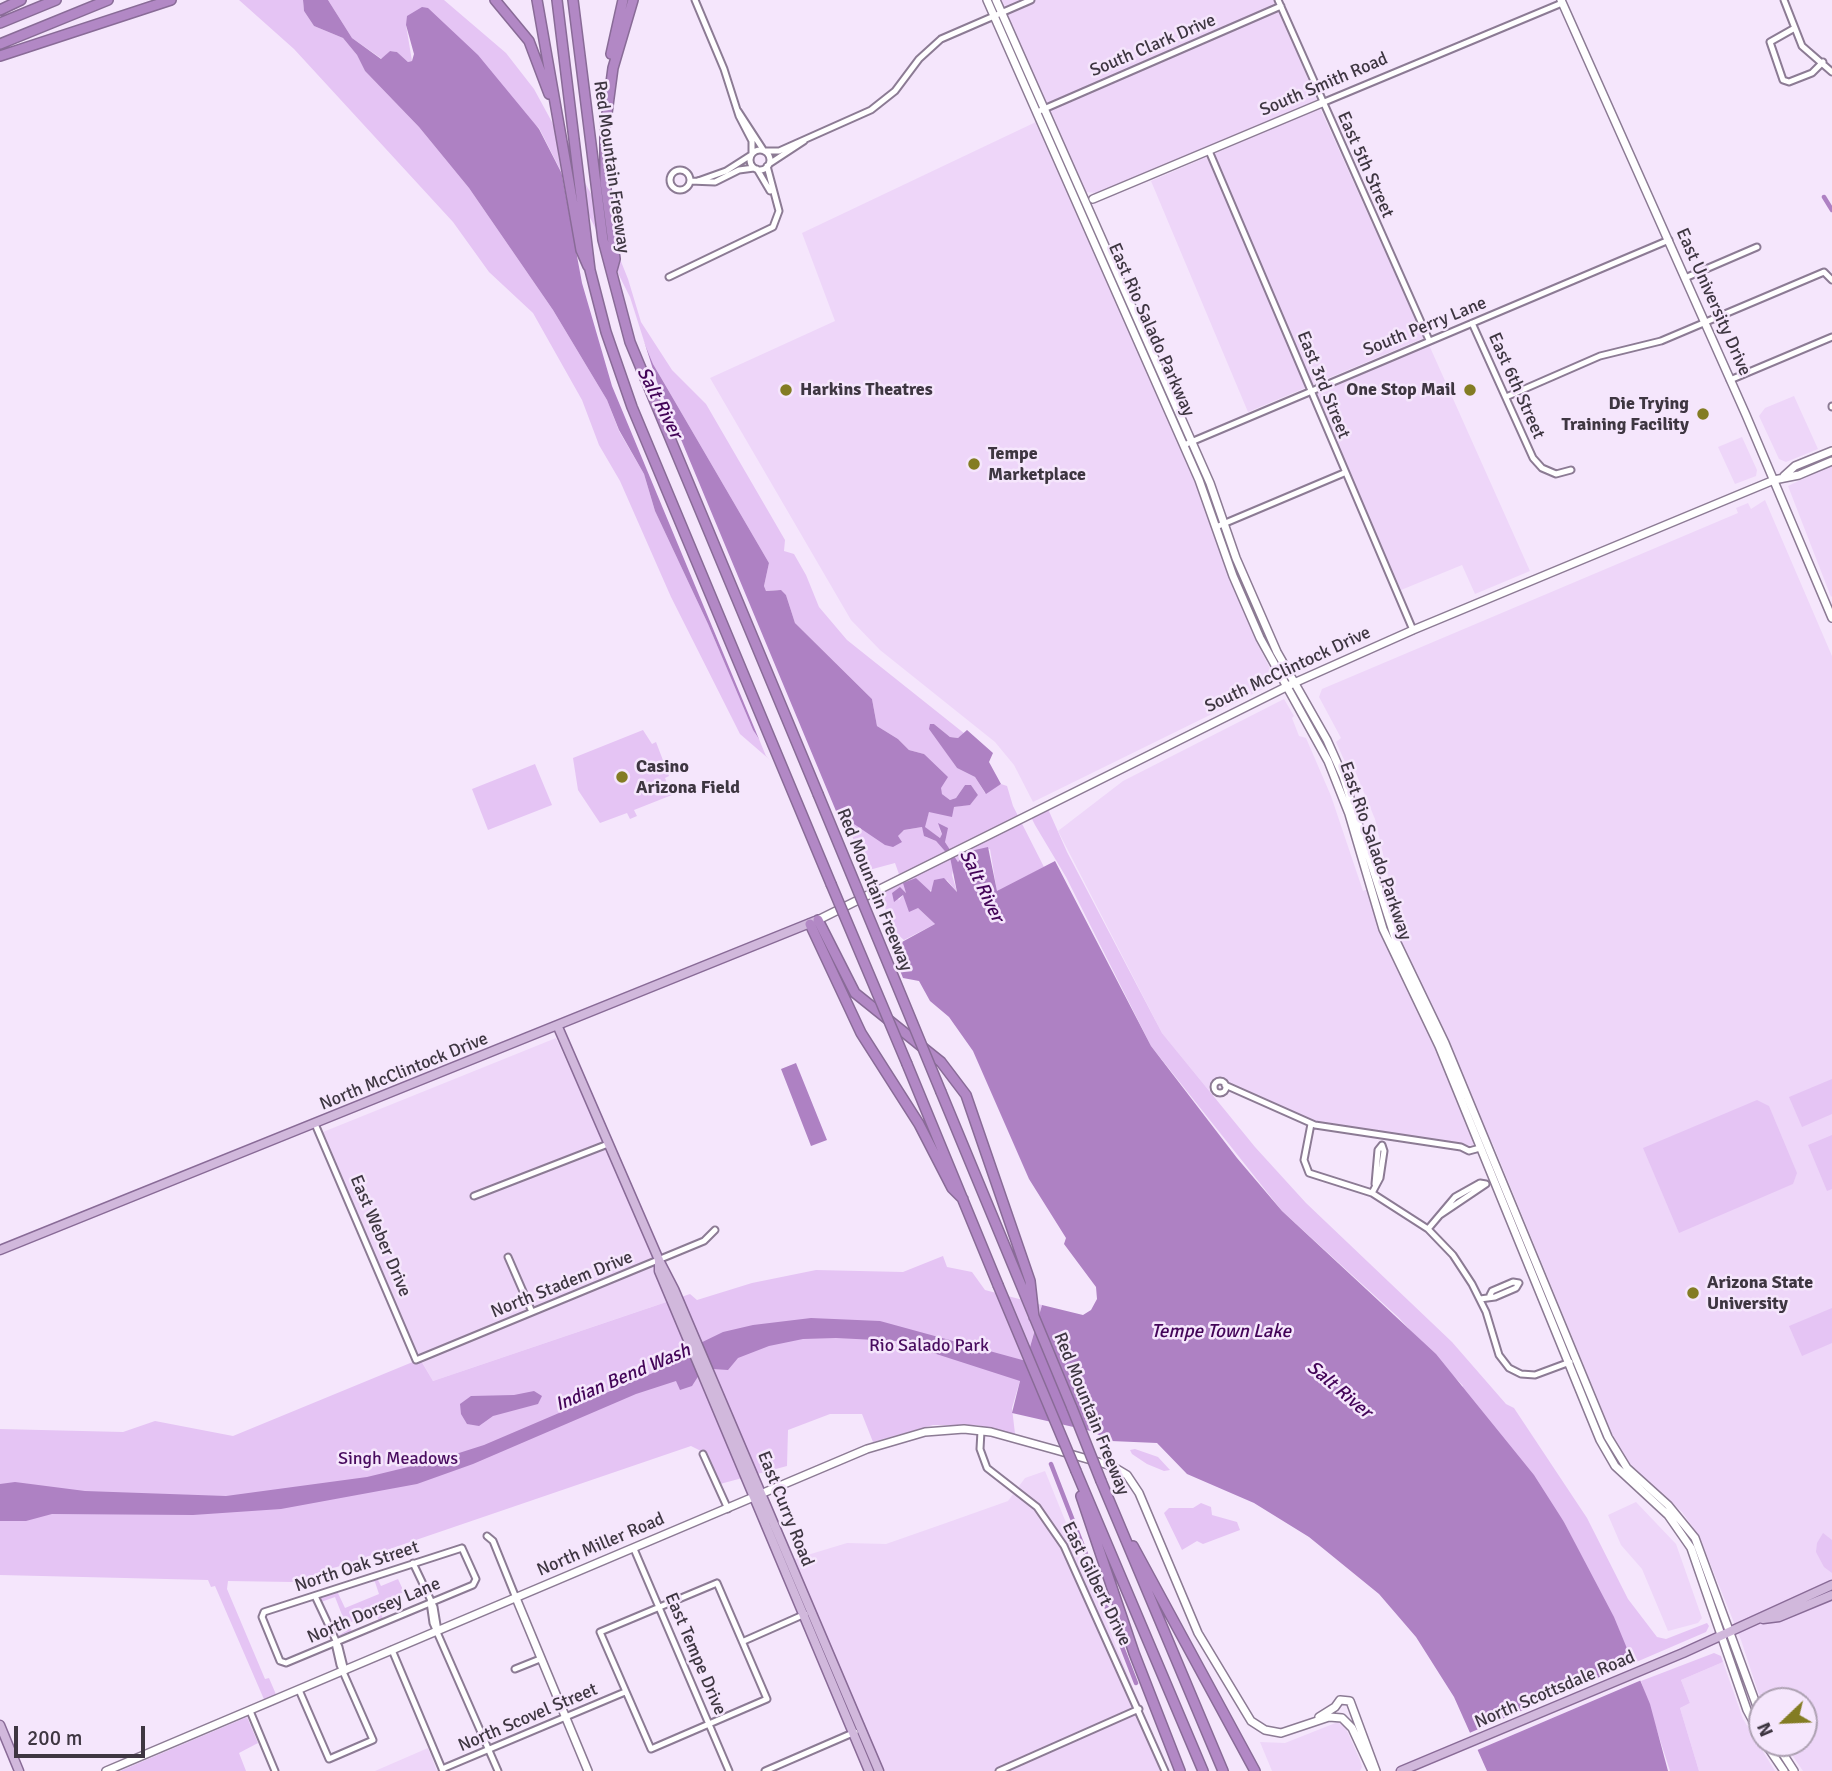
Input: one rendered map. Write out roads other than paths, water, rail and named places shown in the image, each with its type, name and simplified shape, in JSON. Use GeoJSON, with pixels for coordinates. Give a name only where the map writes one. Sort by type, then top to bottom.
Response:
{"type":"FeatureCollection","features":[{"type":"Feature","properties":{"kind":"highway"},"geometry":{"type":"LineString","coordinates":[[0,10],[21,0]]}},
{"type":"Feature","properties":{"kind":"highway"},"geometry":{"type":"LineString","coordinates":[[0,23],[56,0]]}},
{"type":"Feature","properties":{"kind":"highway"},"geometry":{"type":"LineString","coordinates":[[0,44],[108,0]]}},
{"type":"Feature","properties":{"kind":"highway"},"geometry":{"type":"LineString","coordinates":[[0,56],[164,0]]}},
{"type":"Feature","properties":{"kind":"highway"},"geometry":{"type":"LineString","coordinates":[[134,11],[171,0]]}},
{"type":"Feature","properties":{"kind":"highway"},"geometry":{"type":"LineString","coordinates":[[495,0],[524,34],[543,72],[575,211]]}},
{"type":"Feature","properties":{"kind":"highway"},"geometry":{"type":"LineString","coordinates":[[537,0],[581,250],[590,270]]}},
{"type":"Feature","properties":{"kind":"highway","name":"Red Mountain Freeway"},"geometry":{"type":"LineString","coordinates":[[557,0],[590,270],[606,332],[626,392],[1203,1771]]}},
{"type":"Feature","properties":{"kind":"highway","name":"Red Mountain Freeway"},"geometry":{"type":"LineString","coordinates":[[573,0],[603,240],[630,342],[654,406],[1223,1771]]}},
{"type":"Feature","properties":{"kind":"highway"},"geometry":{"type":"LineString","coordinates":[[612,272],[602,197],[603,128],[611,51],[623,0]]}},
{"type":"Feature","properties":{"kind":"highway"},"geometry":{"type":"LineString","coordinates":[[603,128],[613,68],[633,0]]}},
{"type":"Feature","properties":{"kind":"highway"},"geometry":{"type":"LineString","coordinates":[[814,922],[861,1032],[919,1124],[952,1188],[963,1199]]}},
{"type":"Feature","properties":{"kind":"highway"},"geometry":{"type":"LineString","coordinates":[[814,922],[855,993],[941,1062],[966,1095],[1033,1292],[1034,1317]]}},
{"type":"Feature","properties":{"kind":"highway"},"geometry":{"type":"LineString","coordinates":[[1076,1471],[1081,1495],[1134,1653],[1180,1771]]}},
{"type":"Feature","properties":{"kind":"highway"},"geometry":{"type":"LineString","coordinates":[[1125,1536],[1141,1556],[1181,1639],[1255,1771]]}},
{"type":"Feature","properties":{"kind":"main road","name":"East Rio Salado Parkway"},"geometry":{"type":"LineString","coordinates":[[987,0],[997,14],[1085,203],[1225,523],[1251,593],[1343,776],[1396,941],[1437,1024],[1494,1181],[1572,1361],[1615,1452],[1627,1468],[1679,1517],[1695,1538],[1748,1712]]}},
{"type":"Feature","properties":{"kind":"main road","name":"East Rio Salado Parkway"},"geometry":{"type":"LineString","coordinates":[[996,0],[997,14]]}},
{"type":"Feature","properties":{"kind":"main road","name":"East University Drive"},"geometry":{"type":"LineString","coordinates":[[1564,1],[1832,618]]}},
{"type":"Feature","properties":{"kind":"main road","name":"South Smith Road"},"geometry":{"type":"LineString","coordinates":[[1085,203],[1322,103]]}},
{"type":"Feature","properties":{"kind":"main road","name":"East Rio Salado Parkway"},"geometry":{"type":"LineString","coordinates":[[1188,443],[1216,527],[1254,623],[1285,687],[1319,743],[1339,788],[1383,929],[1435,1037],[1572,1361]]}},
{"type":"Feature","properties":{"kind":"main road","name":"South McClintock Drive"},"geometry":{"type":"LineString","coordinates":[[1784,476],[1795,466],[1832,451]]}},
{"type":"Feature","properties":{"kind":"main road","name":"South McClintock Drive"},"geometry":{"type":"LineString","coordinates":[[814,922],[1285,687],[1413,630],[1774,480],[1799,475],[1832,461]]}},
{"type":"Feature","properties":{"kind":"main road","name":"North McClintock Drive"},"geometry":{"type":"LineString","coordinates":[[0,1250],[814,922]]}},
{"type":"Feature","properties":{"kind":"main road","name":"East Curry Road"},"geometry":{"type":"LineString","coordinates":[[558,1027],[659,1260],[665,1268],[693,1342],[856,1731],[869,1771]]}},
{"type":"Feature","properties":{"kind":"main road","name":"North Miller Road"},"geometry":{"type":"LineString","coordinates":[[106,1771],[758,1495],[904,1436],[943,1429],[981,1431],[1121,1470],[1135,1484],[1198,1633],[1245,1712],[1256,1725],[1275,1732],[1289,1731],[1313,1721]]}},
{"type":"Feature","properties":{"kind":"main road"},"geometry":{"type":"LineString","coordinates":[[1760,1620],[1776,1608],[1832,1585]]}},
{"type":"Feature","properties":{"kind":"main road"},"geometry":{"type":"LineString","coordinates":[[1760,1620],[1779,1617],[1832,1595]]}},
{"type":"Feature","properties":{"kind":"main road"},"geometry":{"type":"LineString","coordinates":[[516,1598],[587,1771]]}},
{"type":"Feature","properties":{"kind":"main road","name":"North Scottsdale Road"},"geometry":{"type":"LineString","coordinates":[[1404,1770],[1760,1620]]}},
{"type":"Feature","properties":{"kind":"main road","name":"East Rio Salado Parkway"},"geometry":{"type":"LineString","coordinates":[[1725,1634],[1748,1687]]}},
{"type":"Feature","properties":{"kind":"main road"},"geometry":{"type":"LineString","coordinates":[[1313,1721],[1335,1707],[1340,1700],[1347,1699],[1354,1709],[1374,1771]]}},
{"type":"Feature","properties":{"kind":"main road"},"geometry":{"type":"LineString","coordinates":[[1335,1707],[1341,1718],[1352,1728],[1374,1771]]}},
{"type":"Feature","properties":{"kind":"main road"},"geometry":{"type":"LineString","coordinates":[[1313,1721],[1350,1716],[1354,1709]]}},
{"type":"Feature","properties":{"kind":"main road"},"geometry":{"type":"LineString","coordinates":[[0,1725],[19,1771]]}},
{"type":"Feature","properties":{"kind":"main road","name":"East Curry Road"},"geometry":{"type":"LineString","coordinates":[[856,1731],[879,1771]]}},
{"type":"Feature","properties":{"kind":"street"},"geometry":{"type":"LineString","coordinates":[[695,0],[752,141],[750,162],[775,195]]}},
{"type":"Feature","properties":{"kind":"street"},"geometry":{"type":"LineString","coordinates":[[698,181],[726,171],[752,154],[779,151],[872,110],[895,91],[935,44],[1031,0]]}},
{"type":"Feature","properties":{"kind":"street"},"geometry":{"type":"LineString","coordinates":[[1784,0],[1793,29],[1802,46],[1832,72]]}},
{"type":"Feature","properties":{"kind":"street","name":"South Smith Road"},"geometry":{"type":"LineString","coordinates":[[1322,103],[1564,1]]}},
{"type":"Feature","properties":{"kind":"street","name":"East 5th Street"},"geometry":{"type":"LineString","coordinates":[[1280,3],[1429,340]]}},
{"type":"Feature","properties":{"kind":"street","name":"South Clark Drive"},"geometry":{"type":"LineString","coordinates":[[1040,110],[1280,3]]}},
{"type":"Feature","properties":{"kind":"street"},"geometry":{"type":"LineString","coordinates":[[1793,29],[1770,43],[1783,80],[1790,82],[1812,73],[1823,62]]}},
{"type":"Feature","properties":{"kind":"street"},"geometry":{"type":"LineString","coordinates":[[669,277],[773,227],[779,211],[768,166],[769,157],[738,111]]}},
{"type":"Feature","properties":{"kind":"street"},"geometry":{"type":"LineString","coordinates":[[690,181],[716,181],[739,170],[768,166],[804,141]]}},
{"type":"Feature","properties":{"kind":"street","name":"East 3rd Street"},"geometry":{"type":"LineString","coordinates":[[1209,151],[1413,630]]}},
{"type":"Feature","properties":{"kind":"street","name":"South Perry Lane"},"geometry":{"type":"LineString","coordinates":[[1188,443],[1669,240]]}},
{"type":"Feature","properties":{"kind":"street"},"geometry":{"type":"LineString","coordinates":[[1685,278],[1758,247]]}},
{"type":"Feature","properties":{"kind":"street"},"geometry":{"type":"LineString","coordinates":[[1506,397],[1599,357],[1648,346],[1826,272],[1832,280]]}},
{"type":"Feature","properties":{"kind":"street","name":"East 6th Street"},"geometry":{"type":"LineString","coordinates":[[1472,323],[1533,458],[1542,468],[1556,474],[1571,470]]}},
{"type":"Feature","properties":{"kind":"street"},"geometry":{"type":"LineString","coordinates":[[1730,380],[1832,337]]}},
{"type":"Feature","properties":{"kind":"street"},"geometry":{"type":"LineString","coordinates":[[1216,527],[1344,473]]}},
{"type":"Feature","properties":{"kind":"street"},"geometry":{"type":"LineString","coordinates":[[1225,1085],[1311,1124],[1461,1146],[1469,1151],[1480,1148]]}},
{"type":"Feature","properties":{"kind":"street","name":"East Weber Drive"},"geometry":{"type":"LineString","coordinates":[[315,1124],[416,1360]]}},
{"type":"Feature","properties":{"kind":"street"},"geometry":{"type":"LineString","coordinates":[[1311,1124],[1304,1160],[1309,1173],[1372,1193],[1428,1229],[1453,1255],[1480,1299],[1499,1355],[1509,1368],[1521,1374],[1535,1375],[1572,1361]]}},
{"type":"Feature","properties":{"kind":"street"},"geometry":{"type":"LineString","coordinates":[[1372,1193],[1378,1150],[1382,1145],[1383,1135]]}},
{"type":"Feature","properties":{"kind":"street"},"geometry":{"type":"LineString","coordinates":[[474,1196],[608,1144]]}},
{"type":"Feature","properties":{"kind":"street"},"geometry":{"type":"LineString","coordinates":[[1428,1229],[1440,1215],[1494,1181]]}},
{"type":"Feature","properties":{"kind":"street","name":"North Stadem Drive"},"geometry":{"type":"LineString","coordinates":[[416,1360],[704,1241],[715,1230]]}},
{"type":"Feature","properties":{"kind":"street"},"geometry":{"type":"LineString","coordinates":[[508,1257],[532,1312]]}},
{"type":"Feature","properties":{"kind":"street"},"geometry":{"type":"LineString","coordinates":[[1480,1299],[1490,1295],[1495,1297],[1534,1278]]}},
{"type":"Feature","properties":{"kind":"street","name":"East Gilbert Drive"},"geometry":{"type":"LineString","coordinates":[[981,1431],[979,1448],[987,1468],[1037,1507],[1065,1546],[1165,1771]]}},
{"type":"Feature","properties":{"kind":"street"},"geometry":{"type":"LineString","coordinates":[[703,1454],[728,1509]]}},
{"type":"Feature","properties":{"kind":"street"},"geometry":{"type":"LineString","coordinates":[[487,1536],[496,1548],[516,1598]]}},
{"type":"Feature","properties":{"kind":"street","name":"North Oak Street"},"geometry":{"type":"LineString","coordinates":[[283,1663],[262,1614],[462,1548],[475,1582]]}},
{"type":"Feature","properties":{"kind":"street","name":"East Tempe Drive"},"geometry":{"type":"LineString","coordinates":[[635,1549],[729,1771]]}},
{"type":"Feature","properties":{"kind":"street"},"geometry":{"type":"LineString","coordinates":[[413,1563],[430,1602],[434,1614],[433,1623],[498,1771]]}},
{"type":"Feature","properties":{"kind":"street","name":"North Dorsey Lane"},"geometry":{"type":"LineString","coordinates":[[283,1663],[475,1582]]}},
{"type":"Feature","properties":{"kind":"street"},"geometry":{"type":"LineString","coordinates":[[718,1583],[767,1699],[710,1726],[651,1749],[600,1632],[659,1606],[718,1583]]}},
{"type":"Feature","properties":{"kind":"street"},"geometry":{"type":"LineString","coordinates":[[299,1690],[329,1759],[373,1740],[315,1596]]}},
{"type":"Feature","properties":{"kind":"street"},"geometry":{"type":"LineString","coordinates":[[744,1641],[806,1614]]}},
{"type":"Feature","properties":{"kind":"street"},"geometry":{"type":"LineString","coordinates":[[392,1650],[443,1770]]}},
{"type":"Feature","properties":{"kind":"street"},"geometry":{"type":"LineString","coordinates":[[515,1669],[540,1659]]}},
{"type":"Feature","properties":{"kind":"street","name":"North Scovel Street"},"geometry":{"type":"LineString","coordinates":[[443,1770],[625,1692]]}},
{"type":"Feature","properties":{"kind":"street"},"geometry":{"type":"LineString","coordinates":[[999,1771],[1139,1709]]}},
{"type":"Feature","properties":{"kind":"street"},"geometry":{"type":"LineString","coordinates":[[250,1711],[275,1771]]}},
{"type":"Feature","properties":{"kind":"street"},"geometry":{"type":"LineString","coordinates":[[765,1771],[856,1731]]}},
{"type":"Feature","properties":{"kind":"water","name":"Tempe Town Lake"},"geometry":{"type":"Polygon","coordinates":[[[303,0],[328,0],[352,38],[381,59],[390,51],[397,52],[408,62],[412,61],[414,54],[406,25],[407,16],[422,7],[428,8],[478,55],[539,129],[626,299],[653,364],[769,563],[764,586],[766,591],[781,590],[786,595],[795,623],[872,699],[877,726],[898,739],[909,750],[924,754],[948,777],[941,788],[942,794],[950,800],[956,798],[965,785],[971,785],[978,795],[970,805],[954,807],[952,817],[929,812],[925,827],[940,838],[942,834],[938,823],[948,828],[945,842],[958,862],[966,852],[988,847],[997,891],[1055,861],[1151,1046],[1237,1158],[1282,1211],[1436,1354],[1534,1475],[1564,1522],[1614,1617],[1650,1704],[1668,1771],[1487,1771],[1454,1697],[1416,1637],[1379,1594],[1309,1537],[1254,1503],[1187,1474],[1157,1443],[1111,1441],[1091,1431],[1012,1413],[1020,1381],[896,1341],[803,1339],[769,1346],[738,1358],[728,1370],[713,1369],[699,1375],[692,1386],[680,1390],[676,1381],[636,1394],[473,1464],[417,1484],[281,1509],[193,1515],[52,1514],[26,1521],[0,1521],[0,1484],[15,1482],[85,1491],[226,1496],[367,1477],[437,1460],[484,1445],[655,1372],[670,1363],[666,1356],[679,1348],[688,1349],[723,1332],[753,1325],[811,1318],[880,1321],[1026,1361],[1042,1305],[1083,1315],[1091,1310],[1097,1299],[1096,1287],[1064,1244],[1066,1238],[1029,1179],[973,1051],[949,1017],[930,1001],[919,981],[903,978],[891,948],[935,924],[918,908],[909,912],[903,895],[894,902],[892,893],[900,887],[906,893],[903,883],[916,878],[931,892],[934,880],[944,878],[957,892],[950,857],[936,841],[924,836],[922,827],[904,830],[898,836],[902,842],[893,847],[885,845],[851,822],[818,812],[777,766],[753,730],[708,624],[655,511],[644,474],[619,430],[607,400],[553,310],[469,188],[419,127],[365,71],[357,55],[343,38],[314,26],[304,11],[303,0]]]}},
{"type":"Feature","properties":{"kind":"water"},"geometry":{"type":"Polygon","coordinates":[[[930,724],[934,724],[950,737],[958,738],[967,730],[993,753],[989,762],[1001,784],[986,794],[975,777],[957,768],[929,729],[930,724]]]}},
{"type":"Feature","properties":{"kind":"water"},"geometry":{"type":"Polygon","coordinates":[[[796,1063],[827,1140],[811,1146],[781,1069],[796,1063]]]}},
{"type":"Feature","properties":{"kind":"water"},"geometry":{"type":"Polygon","coordinates":[[[534,1391],[542,1396],[538,1404],[493,1416],[479,1426],[467,1424],[461,1414],[460,1404],[471,1396],[514,1395],[534,1391]]]}},
{"type":"Feature","properties":{"kind":"waterway"},"geometry":{"type":"LineString","coordinates":[[1824,197],[1832,210]]}},
{"type":"Feature","properties":{"kind":"waterway"},"geometry":{"type":"LineString","coordinates":[[1051,1464],[1136,1683]]}},
{"type":"Feature","properties":{"kind":"place","name":"Harkins Theatres"},"geometry":{"type":"Point","coordinates":[786,390]}},
{"type":"Feature","properties":{"kind":"place","name":"One Stop Mail"},"geometry":{"type":"Point","coordinates":[1470,390]}},
{"type":"Feature","properties":{"kind":"place","name":"Die Trying Training Facility"},"geometry":{"type":"Point","coordinates":[1703,414]}},
{"type":"Feature","properties":{"kind":"place","name":"Tempe Marketplace"},"geometry":{"type":"Point","coordinates":[974,464]}},
{"type":"Feature","properties":{"kind":"place","name":"Casino Arizona Field"},"geometry":{"type":"Point","coordinates":[622,777]}},
{"type":"Feature","properties":{"kind":"place","name":"Arizona State University"},"geometry":{"type":"Point","coordinates":[1693,1293]}},
{"type":"Feature","properties":{"kind":"water label","name":"Salt River"},"geometry":{"type":"Point","coordinates":[659,403]}},
{"type":"Feature","properties":{"kind":"water label","name":"Salt River"},"geometry":{"type":"Point","coordinates":[981,886]}},
{"type":"Feature","properties":{"kind":"water label","name":"Indian Bend Wash"},"geometry":{"type":"Point","coordinates":[623,1378]}},
{"type":"Feature","properties":{"kind":"water label","name":"Salt River"},"geometry":{"type":"Point","coordinates":[1339,1390]}},
{"type":"Feature","properties":{"kind":"park label","name":"Rio Salado Park"},"geometry":{"type":"Point","coordinates":[929,1346]}},
{"type":"Feature","properties":{"kind":"park label","name":"Singh Meadows"},"geometry":{"type":"Point","coordinates":[398,1459]}}]}
